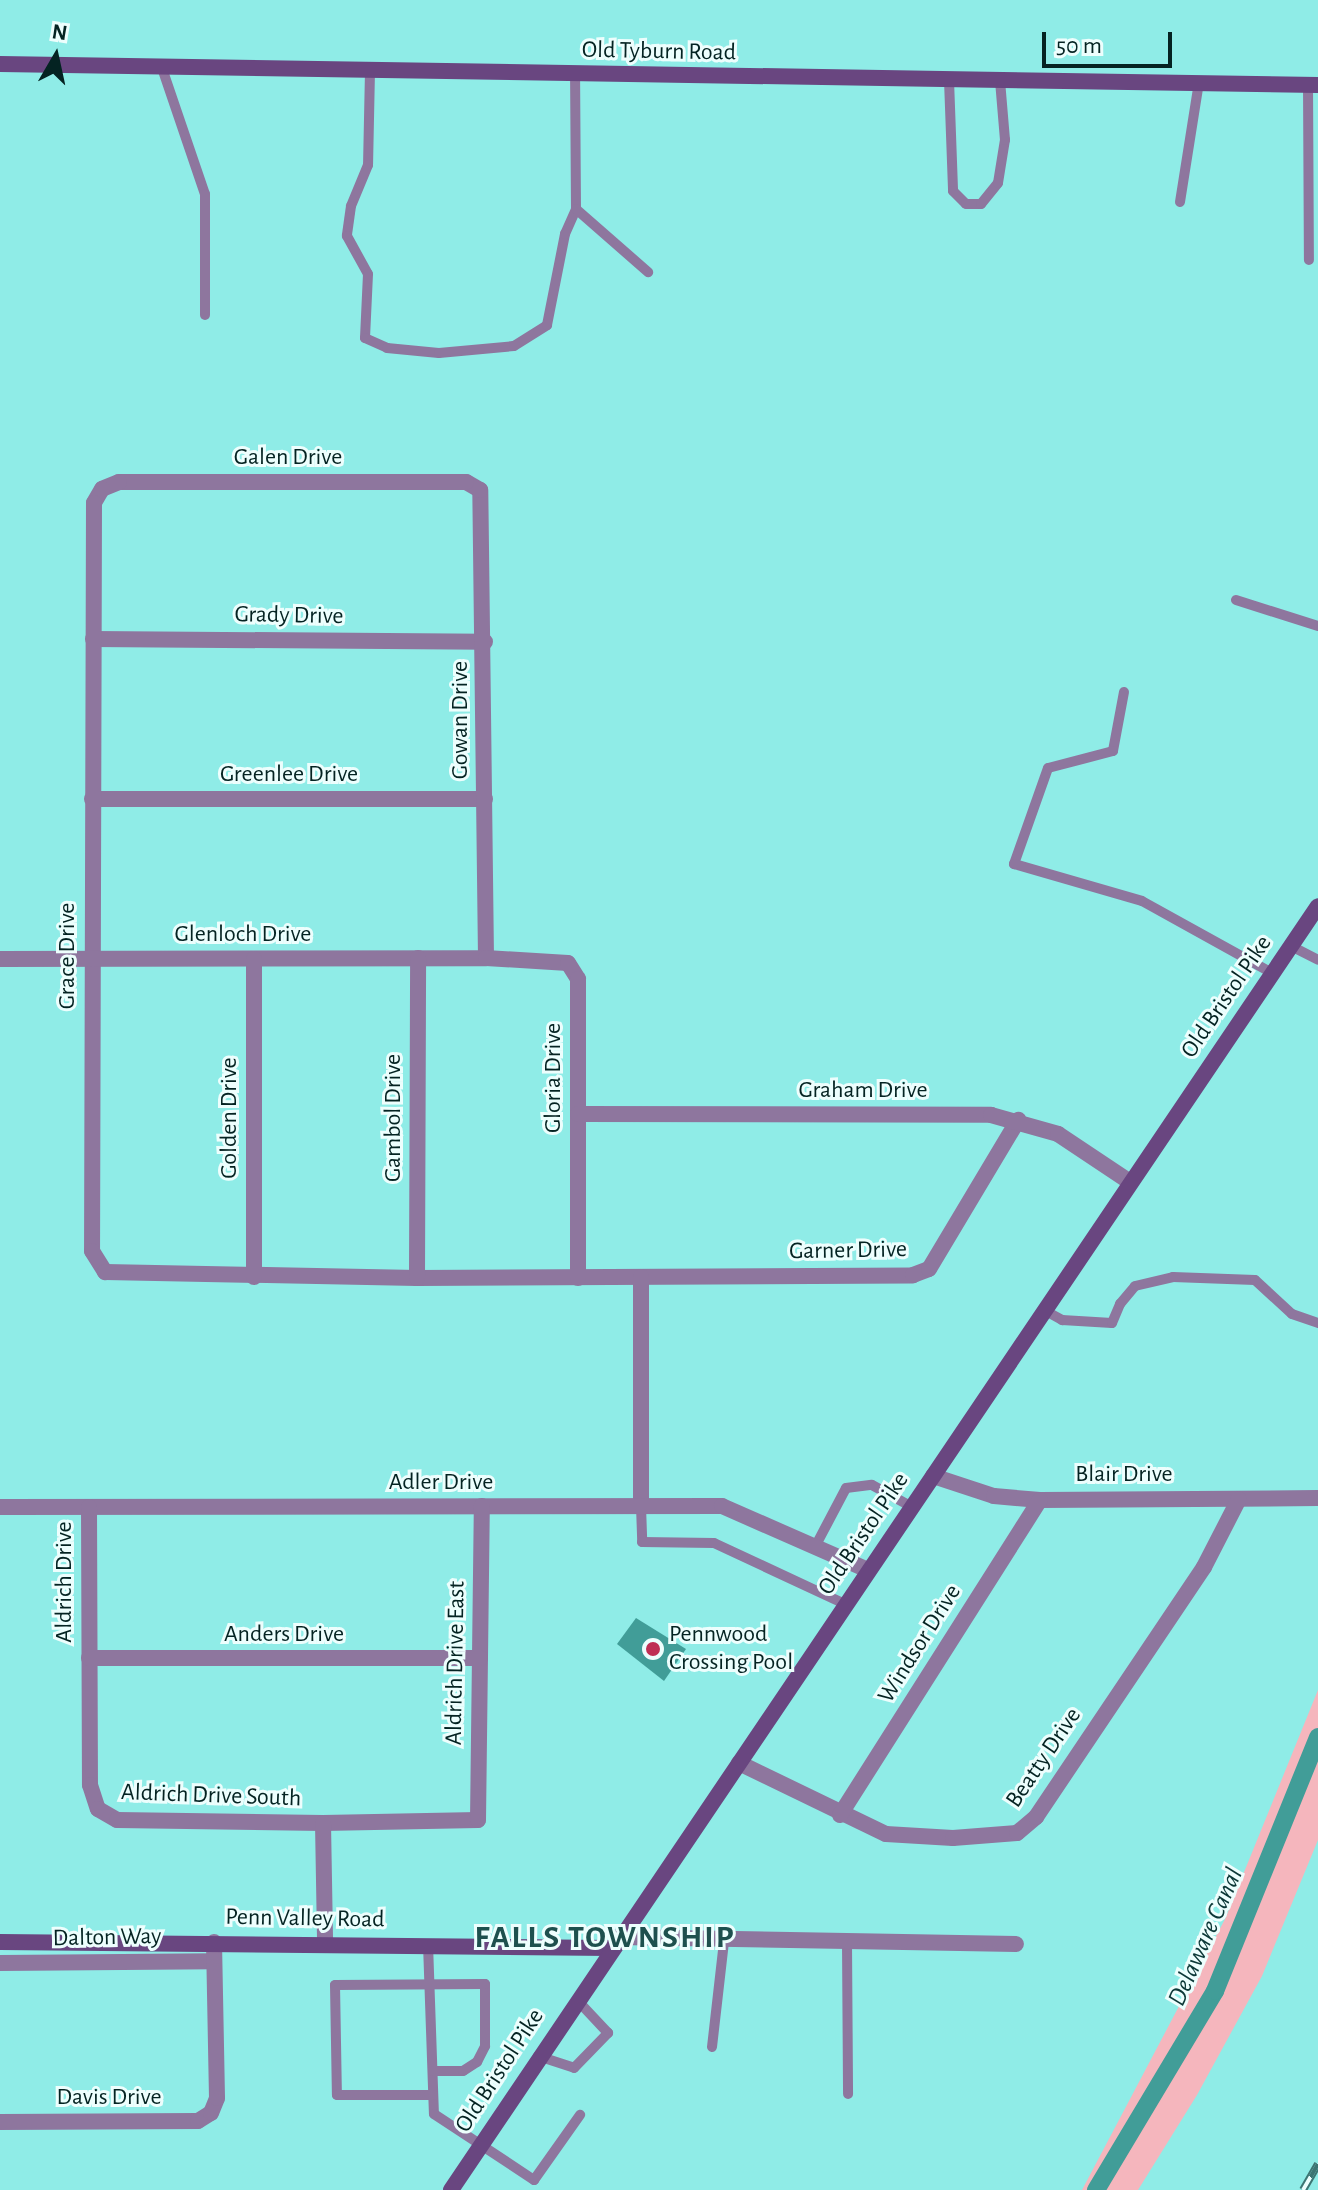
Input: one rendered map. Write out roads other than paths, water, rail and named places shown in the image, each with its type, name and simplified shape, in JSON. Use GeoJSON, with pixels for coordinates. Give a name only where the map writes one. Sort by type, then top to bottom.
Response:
{"type":"FeatureCollection","features":[{"type":"Feature","properties":{"kind":"main road","name":"Old Tyburn Road"},"geometry":{"type":"LineString","coordinates":[[0,64],[1313,84]]}},
{"type":"Feature","properties":{"kind":"main road","name":"Old Bristol Pike"},"geometry":{"type":"LineString","coordinates":[[451,2190],[614,1942],[739,1763],[1318,906]]}},
{"type":"Feature","properties":{"kind":"main road","name":"Penn Valley Road"},"geometry":{"type":"LineString","coordinates":[[0,1942],[614,1942]]}},
{"type":"Feature","properties":{"kind":"street","name":"Galen Drive"},"geometry":{"type":"LineString","coordinates":[[102,489],[119,482],[475,485]]}},
{"type":"Feature","properties":{"kind":"street","name":"Gowan Drive"},"geometry":{"type":"LineString","coordinates":[[475,485],[484,497],[486,958]]}},
{"type":"Feature","properties":{"kind":"street","name":"Grace Drive"},"geometry":{"type":"LineString","coordinates":[[102,489],[94,503],[94,1261],[114,1275],[254,1277]]}},
{"type":"Feature","properties":{"kind":"street","name":"Grady Drive"},"geometry":{"type":"LineString","coordinates":[[93,639],[485,642]]}},
{"type":"Feature","properties":{"kind":"street","name":"Greenlee Drive"},"geometry":{"type":"LineString","coordinates":[[92,799],[485,799]]}},
{"type":"Feature","properties":{"kind":"street","name":"Gambol Drive"},"geometry":{"type":"LineString","coordinates":[[417,1278],[418,958]]}},
{"type":"Feature","properties":{"kind":"street","name":"Glenloch Drive"},"geometry":{"type":"LineString","coordinates":[[0,959],[486,958]]}},
{"type":"Feature","properties":{"kind":"street","name":"Gloria Drive"},"geometry":{"type":"LineString","coordinates":[[486,958],[558,960],[573,968],[578,979],[578,1278]]}},
{"type":"Feature","properties":{"kind":"street","name":"Golden Drive"},"geometry":{"type":"LineString","coordinates":[[254,959],[254,1277]]}},
{"type":"Feature","properties":{"kind":"street","name":"Graham Drive"},"geometry":{"type":"LineString","coordinates":[[578,1114],[991,1115],[1018,1120],[1058,1134],[1130,1182]]}},
{"type":"Feature","properties":{"kind":"street","name":"Garner Drive"},"geometry":{"type":"LineString","coordinates":[[254,1277],[578,1278],[923,1273],[1018,1120]]}},
{"type":"Feature","properties":{"kind":"street"},"geometry":{"type":"LineString","coordinates":[[641,1277],[641,1506]]}},
{"type":"Feature","properties":{"kind":"street","name":"Blair Drive"},"geometry":{"type":"LineString","coordinates":[[933,1476],[994,1496],[1040,1500],[1318,1498]]}},
{"type":"Feature","properties":{"kind":"street","name":"Beatty Drive"},"geometry":{"type":"LineString","coordinates":[[739,1763],[840,1815],[886,1834],[953,1838],[1017,1833],[1027,1828],[1204,1567],[1239,1499]]}},
{"type":"Feature","properties":{"kind":"street","name":"Windsor Drive"},"geometry":{"type":"LineString","coordinates":[[840,1815],[1040,1500]]}},
{"type":"Feature","properties":{"kind":"street","name":"Aldrich Drive East"},"geometry":{"type":"LineString","coordinates":[[478,1820],[482,1506]]}},
{"type":"Feature","properties":{"kind":"street","name":"Adler Drive"},"geometry":{"type":"LineString","coordinates":[[0,1507],[736,1508],[868,1570]]}},
{"type":"Feature","properties":{"kind":"street","name":"Aldrich Drive"},"geometry":{"type":"LineString","coordinates":[[89,1507],[89,1658]]}},
{"type":"Feature","properties":{"kind":"street","name":"Anders Drive"},"geometry":{"type":"LineString","coordinates":[[89,1658],[480,1658]]}},
{"type":"Feature","properties":{"kind":"street","name":"Aldrich Drive South"},"geometry":{"type":"LineString","coordinates":[[89,1658],[90,1785],[101,1813],[117,1820],[323,1823],[478,1820]]}},
{"type":"Feature","properties":{"kind":"street"},"geometry":{"type":"LineString","coordinates":[[323,1823],[325,1942]]}},
{"type":"Feature","properties":{"kind":"street"},"geometry":{"type":"LineString","coordinates":[[214,1942],[214,1961]]}},
{"type":"Feature","properties":{"kind":"street","name":"Penn Valley Road"},"geometry":{"type":"LineString","coordinates":[[614,1942],[1016,1944]]}},
{"type":"Feature","properties":{"kind":"street","name":"Dalton Way"},"geometry":{"type":"LineString","coordinates":[[0,1963],[214,1961]]}},
{"type":"Feature","properties":{"kind":"street","name":"Davis Drive"},"geometry":{"type":"LineString","coordinates":[[0,2122],[198,2121],[214,2109],[214,1961]]}},
{"type":"Feature","properties":{"kind":"lane"},"geometry":{"type":"LineString","coordinates":[[162,68],[205,194],[205,315]]}},
{"type":"Feature","properties":{"kind":"lane"},"geometry":{"type":"LineString","coordinates":[[370,71],[368,165],[351,206],[347,236],[368,274],[363,328],[373,345],[405,351],[486,352],[531,338],[547,325],[565,234],[576,209],[575,75]]}},
{"type":"Feature","properties":{"kind":"lane"},"geometry":{"type":"LineString","coordinates":[[949,80],[953,191],[966,204],[981,204],[998,183],[1005,140],[1000,80]]}},
{"type":"Feature","properties":{"kind":"lane"},"geometry":{"type":"LineString","coordinates":[[1180,202],[1199,82]]}},
{"type":"Feature","properties":{"kind":"lane"},"geometry":{"type":"LineString","coordinates":[[1309,260],[1313,84]]}},
{"type":"Feature","properties":{"kind":"lane"},"geometry":{"type":"LineString","coordinates":[[576,209],[648,272]]}},
{"type":"Feature","properties":{"kind":"lane"},"geometry":{"type":"LineString","coordinates":[[1236,600],[1318,626]]}},
{"type":"Feature","properties":{"kind":"lane"},"geometry":{"type":"LineString","coordinates":[[1124,692],[1113,751],[1048,768],[1014,864],[1142,901],[1272,973]]}},
{"type":"Feature","properties":{"kind":"lane"},"geometry":{"type":"LineString","coordinates":[[1291,946],[1318,960]]}},
{"type":"Feature","properties":{"kind":"lane"},"geometry":{"type":"LineString","coordinates":[[1044,1310],[1062,1320],[1112,1323],[1135,1286],[1173,1277],[1255,1280],[1292,1314],[1318,1323]]}},
{"type":"Feature","properties":{"kind":"lane"},"geometry":{"type":"LineString","coordinates":[[816,1545],[846,1488],[872,1485],[912,1507]]}},
{"type":"Feature","properties":{"kind":"lane"},"geometry":{"type":"LineString","coordinates":[[641,1506],[642,1542],[714,1543],[845,1604]]}},
{"type":"Feature","properties":{"kind":"lane"},"geometry":{"type":"LineString","coordinates":[[712,2047],[724,1941]]}},
{"type":"Feature","properties":{"kind":"lane"},"geometry":{"type":"LineString","coordinates":[[847,1943],[848,2094]]}},
{"type":"Feature","properties":{"kind":"lane"},"geometry":{"type":"LineString","coordinates":[[428,1944],[434,2114],[532,2185],[580,2115]]}},
{"type":"Feature","properties":{"kind":"lane"},"geometry":{"type":"LineString","coordinates":[[433,2071],[463,2071],[477,2062],[485,2046],[485,1984],[335,1985],[337,2095],[433,2095]]}},
{"type":"Feature","properties":{"kind":"lane"},"geometry":{"type":"LineString","coordinates":[[538,2056],[574,2068],[608,2033],[576,1999]]}},
{"type":"Feature","properties":{"kind":"water","name":"Pennwood Crossing Pool"},"geometry":{"type":"Polygon","coordinates":[[[636,1618],[686,1649],[664,1681],[617,1644],[636,1618]]]}},
{"type":"Feature","properties":{"kind":"waterway","name":"Delaware Canal"},"geometry":{"type":"LineString","coordinates":[[1096,2190],[1215,1991],[1318,1737]]}},
{"type":"Feature","properties":{"kind":"railway"},"geometry":{"type":"LineString","coordinates":[[1303,2190],[1318,2164]]}},
{"type":"Feature","properties":{"kind":"place","name":"Pennwood Crossing Pool"},"geometry":{"type":"Point","coordinates":[653,1649]}},
{"type":"Feature","properties":{"kind":"district","name":"FALLS TOWNSHIP"},"geometry":{"type":"Point","coordinates":[605,1937]}}]}
